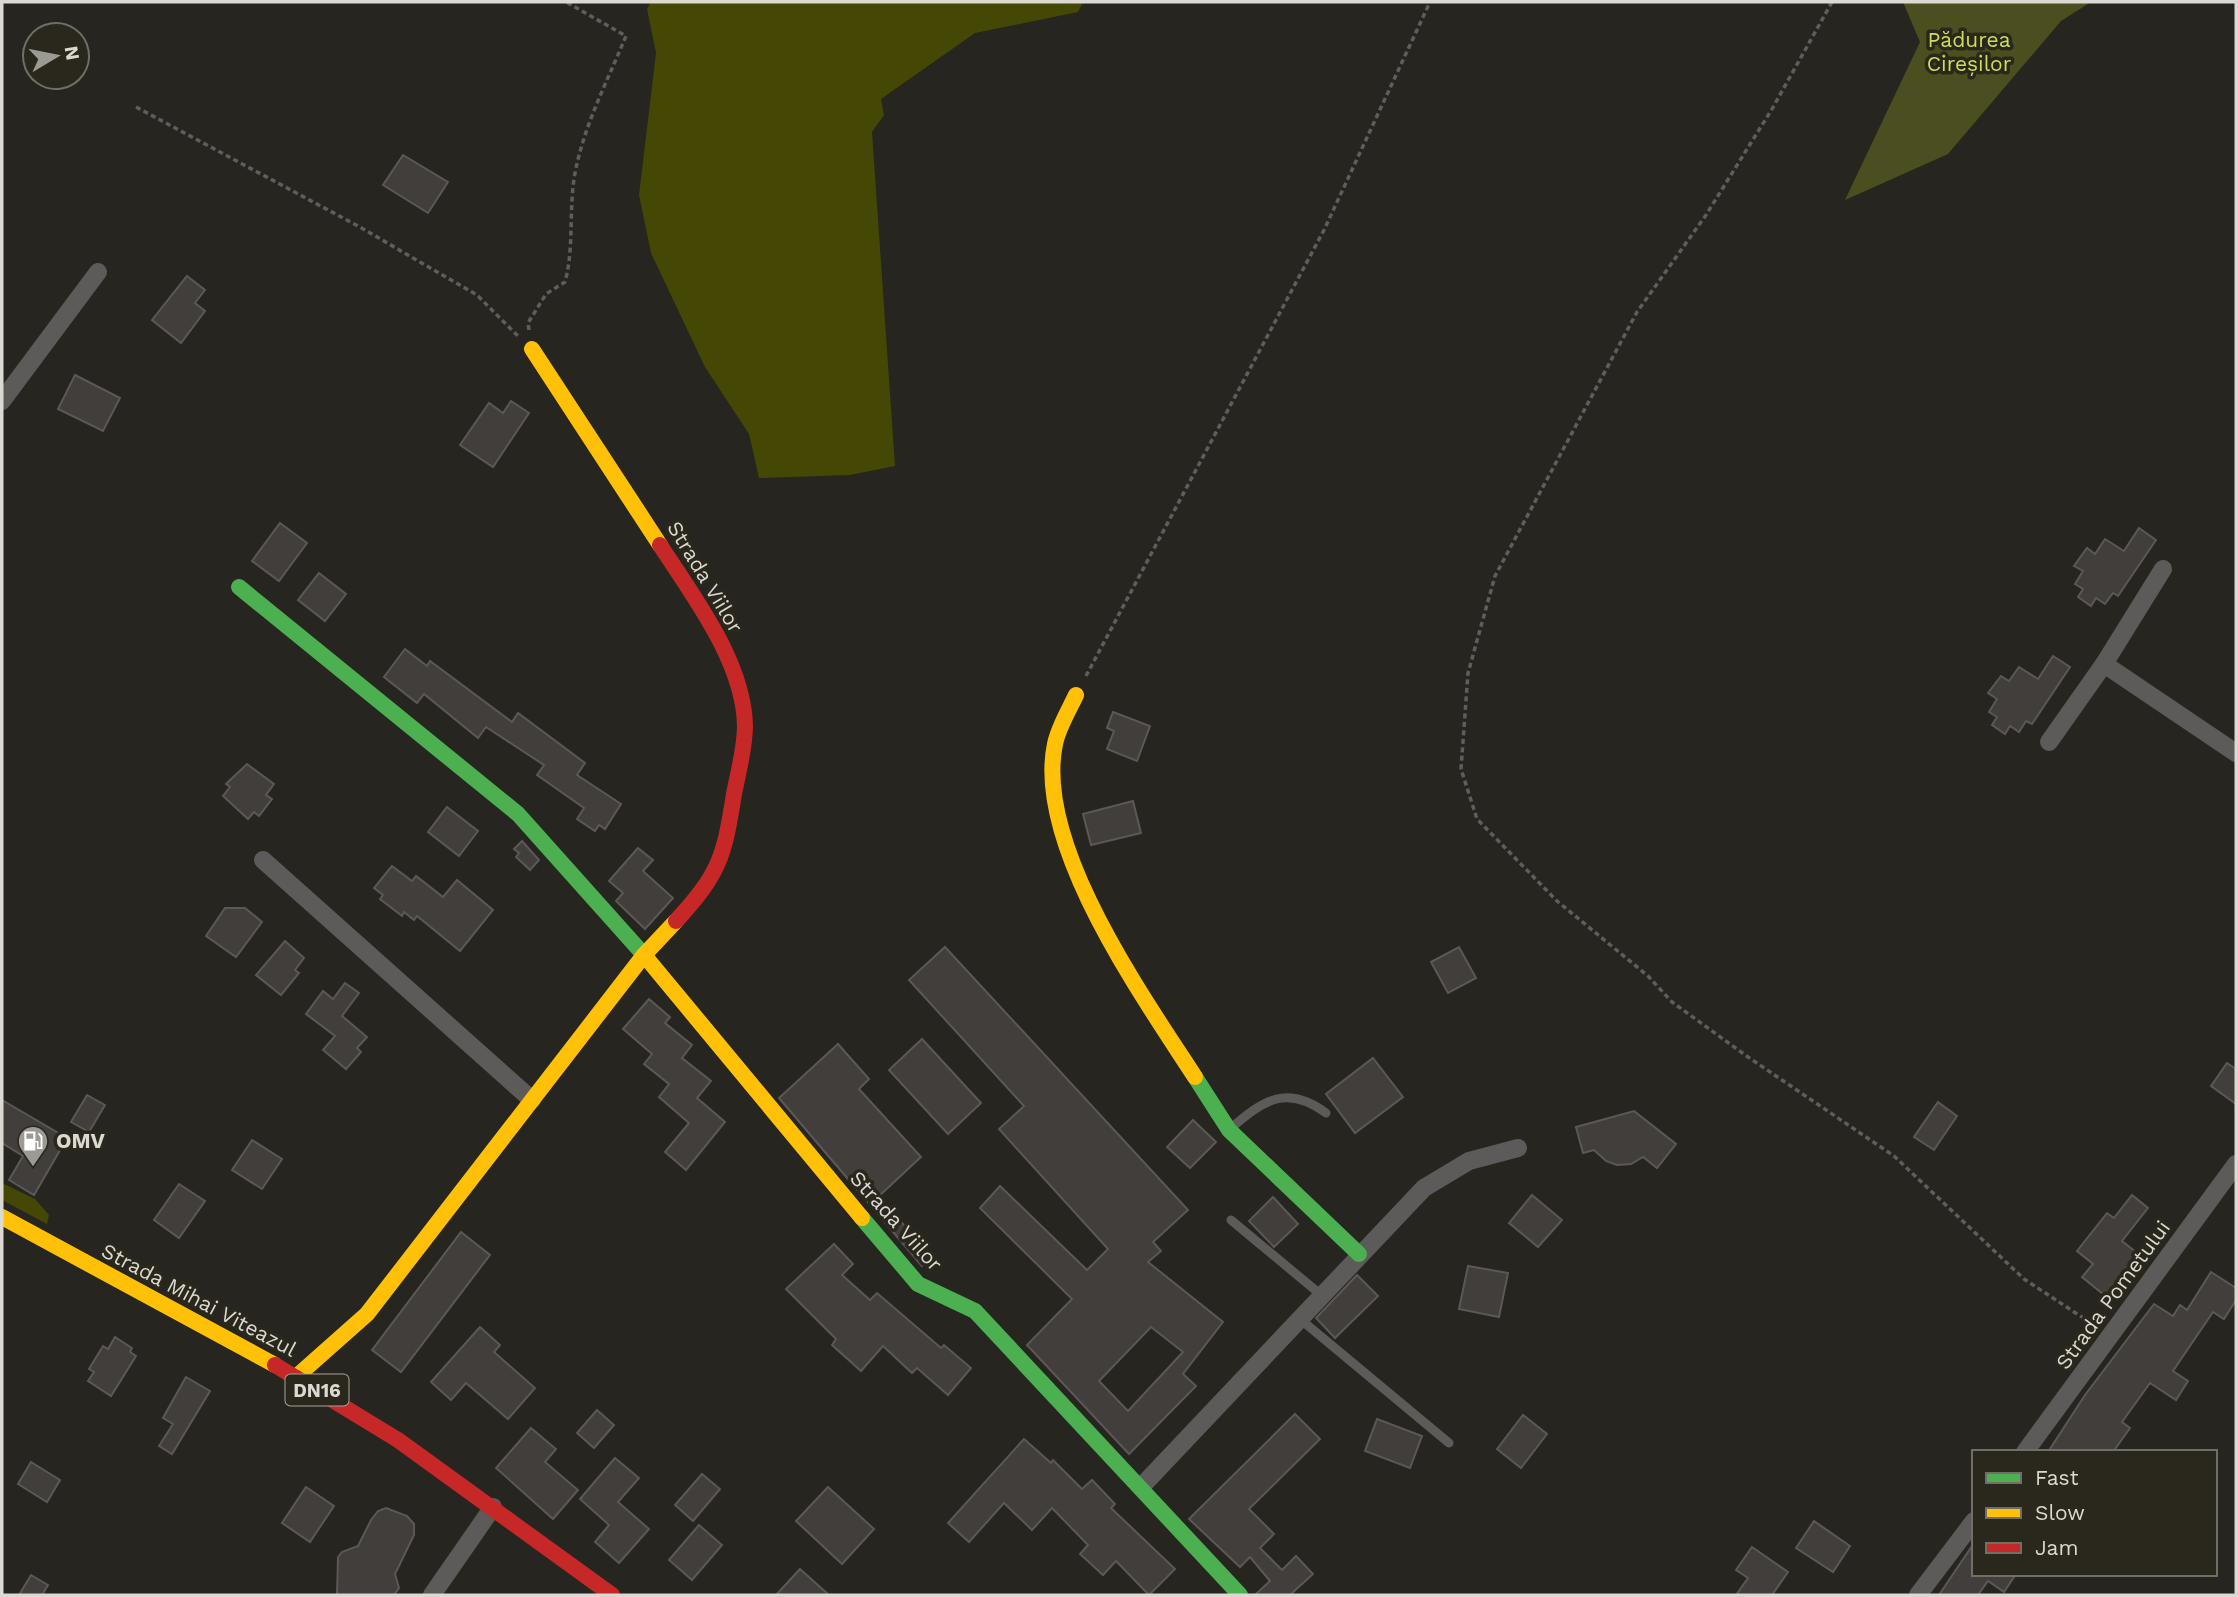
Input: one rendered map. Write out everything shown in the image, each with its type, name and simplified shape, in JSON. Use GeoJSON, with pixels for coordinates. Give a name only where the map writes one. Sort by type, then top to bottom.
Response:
{"type":"FeatureCollection","features":[{"type":"Feature","properties":{"kind":"main road","name":"Strada Viilor"},"geometry":{"type":"LineString","coordinates":[[296,1377],[368,1314],[644,955],[707,887],[726,847],[745,726],[738,687],[714,628],[532,349]]}},
{"type":"Feature","properties":{"kind":"main road","name":"Strada Viilor"},"geometry":{"type":"LineString","coordinates":[[239,587],[517,814],[644,955],[752,1089],[918,1284],[933,1295],[965,1304],[975,1311],[1240,1595]]}},
{"type":"Feature","properties":{"kind":"main road"},"geometry":{"type":"LineString","coordinates":[[1076,695],[1055,744],[1054,794],[1061,837],[1116,956],[1229,1130],[1359,1254]]}},
{"type":"Feature","properties":{"kind":"main road","name":"Strada Mihai Viteazul"},"geometry":{"type":"LineString","coordinates":[[2,1217],[296,1377],[398,1440],[612,1595]]}},
{"type":"Feature","properties":{"kind":"street"},"geometry":{"type":"LineString","coordinates":[[2,401],[98,272]]}},
{"type":"Feature","properties":{"kind":"street"},"geometry":{"type":"LineString","coordinates":[[2049,742],[2104,664],[2163,569]]}},
{"type":"Feature","properties":{"kind":"street"},"geometry":{"type":"LineString","coordinates":[[2104,664],[2236,754]]}},
{"type":"Feature","properties":{"kind":"street"},"geometry":{"type":"LineString","coordinates":[[263,860],[532,1100]]}},
{"type":"Feature","properties":{"kind":"street"},"geometry":{"type":"LineString","coordinates":[[1142,1487],[1320,1294],[1424,1188],[1449,1170],[1469,1161],[1518,1148]]}},
{"type":"Feature","properties":{"kind":"street","name":"Strada Pometului"},"geometry":{"type":"LineString","coordinates":[[2026,1450],[2236,1164]]}},
{"type":"Feature","properties":{"kind":"street"},"geometry":{"type":"LineString","coordinates":[[432,1595],[493,1507]]}},
{"type":"Feature","properties":{"kind":"street"},"geometry":{"type":"LineString","coordinates":[[1918,1595],[1972,1524]]}},
{"type":"Feature","properties":{"kind":"lane"},"geometry":{"type":"LineString","coordinates":[[1229,1130],[1265,1101],[1290,1097],[1310,1101],[1326,1113]]}},
{"type":"Feature","properties":{"kind":"lane"},"geometry":{"type":"LineString","coordinates":[[1231,1220],[1320,1294]]}},
{"type":"Feature","properties":{"kind":"lane"},"geometry":{"type":"LineString","coordinates":[[1298,1318],[1449,1443]]}},
{"type":"Feature","properties":{"kind":"path"},"geometry":{"type":"LineString","coordinates":[[532,349],[528,323],[546,294],[565,282],[569,266],[574,180],[584,136],[626,36],[566,2]]}},
{"type":"Feature","properties":{"kind":"path"},"geometry":{"type":"LineString","coordinates":[[1076,695],[1324,230],[1430,2]]}},
{"type":"Feature","properties":{"kind":"path"},"geometry":{"type":"LineString","coordinates":[[1832,2],[1772,109],[1713,203],[1637,312],[1495,576],[1468,673],[1461,769],[1477,819],[1557,901],[1648,976],[1672,1002],[1894,1156],[2024,1279],[2111,1336]]}},
{"type":"Feature","properties":{"kind":"path"},"geometry":{"type":"LineString","coordinates":[[136,107],[358,226],[477,295],[532,349]]}},
{"type":"Feature","properties":{"kind":"shaded area"},"geometry":{"type":"Polygon","coordinates":[[[651,2],[1083,2],[1078,12],[975,33],[881,99],[884,115],[872,132],[895,466],[850,475],[759,478],[749,434],[705,367],[651,253],[639,195],[656,53],[647,9],[651,2]]]}},
{"type":"Feature","properties":{"kind":"shaded area"},"geometry":{"type":"Polygon","coordinates":[[[2,1183],[35,1199],[49,1215],[47,1224],[2,1200],[2,1183]]]}},
{"type":"Feature","properties":{"kind":"green space","name":"Pădurea Cireșilor"},"geometry":{"type":"Polygon","coordinates":[[[1903,2],[2091,2],[2061,21],[1948,154],[1845,200],[1920,42],[1903,2]]]}},
{"type":"Feature","properties":{"kind":"building"},"geometry":{"type":"Polygon","coordinates":[[[403,155],[448,182],[428,213],[383,185],[403,155]]]}},
{"type":"Feature","properties":{"kind":"building"},"geometry":{"type":"Polygon","coordinates":[[[187,276],[205,290],[195,303],[205,311],[181,343],[152,320],[187,276]]]}},
{"type":"Feature","properties":{"kind":"building"},"geometry":{"type":"Polygon","coordinates":[[[75,375],[120,398],[103,431],[58,409],[75,375]]]}},
{"type":"Feature","properties":{"kind":"building"},"geometry":{"type":"Polygon","coordinates":[[[511,401],[529,413],[493,467],[460,445],[489,403],[503,413],[511,401]]]}},
{"type":"Feature","properties":{"kind":"building"},"geometry":{"type":"Polygon","coordinates":[[[280,523],[307,543],[279,581],[252,561],[280,523]]]}},
{"type":"Feature","properties":{"kind":"building"},"geometry":{"type":"Polygon","coordinates":[[[2139,528],[2156,540],[2118,596],[2113,593],[2105,604],[2096,598],[2091,606],[2078,597],[2083,589],[2075,584],[2083,571],[2074,566],[2087,548],[2095,554],[2105,539],[2124,551],[2139,528]]]}},
{"type":"Feature","properties":{"kind":"building"},"geometry":{"type":"Polygon","coordinates":[[[319,573],[346,594],[325,621],[298,600],[319,573]]]}},
{"type":"Feature","properties":{"kind":"building"},"geometry":{"type":"Polygon","coordinates":[[[405,649],[427,666],[430,661],[512,722],[518,713],[585,763],[577,775],[621,804],[605,829],[599,825],[595,831],[577,819],[584,808],[537,775],[544,765],[486,727],[478,738],[424,694],[417,703],[384,677],[405,649]]]}},
{"type":"Feature","properties":{"kind":"building"},"geometry":{"type":"Polygon","coordinates":[[[2053,656],[2070,667],[2032,724],[2026,721],[2019,732],[2010,726],[2005,734],[1992,725],[1997,717],[1989,712],[1997,699],[1988,693],[2001,676],[2009,681],[2019,667],[2038,679],[2053,656]]]}},
{"type":"Feature","properties":{"kind":"building"},"geometry":{"type":"Polygon","coordinates":[[[1113,712],[1150,726],[1137,761],[1107,749],[1114,731],[1107,728],[1113,712]]]}},
{"type":"Feature","properties":{"kind":"building"},"geometry":{"type":"Polygon","coordinates":[[[247,764],[274,784],[266,795],[272,799],[259,816],[254,812],[248,819],[223,796],[230,787],[226,784],[247,764]]]}},
{"type":"Feature","properties":{"kind":"building"},"geometry":{"type":"Polygon","coordinates":[[[1133,801],[1141,833],[1091,845],[1083,814],[1133,801]]]}},
{"type":"Feature","properties":{"kind":"building"},"geometry":{"type":"Polygon","coordinates":[[[447,807],[478,831],[459,856],[428,832],[447,807]]]}},
{"type":"Feature","properties":{"kind":"building"},"geometry":{"type":"Polygon","coordinates":[[[522,841],[539,860],[530,870],[516,857],[519,853],[514,849],[522,841]]]}},
{"type":"Feature","properties":{"kind":"building"},"geometry":{"type":"Polygon","coordinates":[[[638,848],[653,860],[643,871],[673,898],[645,929],[616,901],[623,893],[609,881],[638,848]]]}},
{"type":"Feature","properties":{"kind":"building"},"geometry":{"type":"Polygon","coordinates":[[[392,866],[412,881],[416,876],[443,897],[457,880],[493,910],[460,951],[417,916],[414,920],[404,912],[402,916],[380,899],[383,895],[374,888],[392,866]]]}},
{"type":"Feature","properties":{"kind":"building"},"geometry":{"type":"Polygon","coordinates":[[[225,908],[245,908],[262,922],[236,957],[206,936],[225,908]]]}},
{"type":"Feature","properties":{"kind":"building"},"geometry":{"type":"Polygon","coordinates":[[[285,941],[304,958],[295,970],[299,973],[281,995],[256,975],[285,941]]]}},
{"type":"Feature","properties":{"kind":"building"},"geometry":{"type":"Polygon","coordinates":[[[945,947],[1188,1210],[1153,1242],[1161,1251],[1148,1262],[1223,1322],[1183,1374],[1196,1386],[1129,1454],[1027,1345],[1072,1299],[980,1208],[1000,1186],[1087,1270],[1108,1249],[999,1129],[1024,1106],[909,980],[945,947]],[[1151,1327],[1099,1381],[1128,1411],[1183,1352],[1151,1327]]]}},
{"type":"Feature","properties":{"kind":"building"},"geometry":{"type":"Polygon","coordinates":[[[1459,947],[1476,978],[1448,993],[1431,962],[1459,947]]]}},
{"type":"Feature","properties":{"kind":"building"},"geometry":{"type":"Polygon","coordinates":[[[345,983],[359,993],[342,1016],[367,1037],[357,1048],[361,1052],[346,1069],[323,1050],[335,1036],[306,1014],[323,991],[333,999],[345,983]]]}},
{"type":"Feature","properties":{"kind":"building"},"geometry":{"type":"Polygon","coordinates":[[[649,999],[670,1017],[665,1023],[692,1045],[682,1058],[711,1081],[697,1098],[725,1122],[686,1170],[665,1152],[689,1123],[659,1097],[669,1084],[644,1064],[652,1054],[623,1029],[649,999]]]}},
{"type":"Feature","properties":{"kind":"building"},"geometry":{"type":"Polygon","coordinates":[[[922,1039],[981,1103],[948,1134],[889,1070],[922,1039]]]}},
{"type":"Feature","properties":{"kind":"building"},"geometry":{"type":"Polygon","coordinates":[[[838,1044],[869,1079],[859,1089],[921,1157],[878,1197],[933,1256],[922,1266],[779,1098],[838,1044]]]}},
{"type":"Feature","properties":{"kind":"building"},"geometry":{"type":"Polygon","coordinates":[[[1373,1058],[1403,1097],[1355,1133],[1326,1094],[1373,1058]]]}},
{"type":"Feature","properties":{"kind":"building"},"geometry":{"type":"Polygon","coordinates":[[[2227,1063],[2236,1069],[2236,1104],[2211,1086],[2227,1063]]]}},
{"type":"Feature","properties":{"kind":"building"},"geometry":{"type":"Polygon","coordinates":[[[87,1095],[105,1105],[89,1132],[71,1122],[87,1095]]]}},
{"type":"Feature","properties":{"kind":"building"},"geometry":{"type":"Polygon","coordinates":[[[2,1100],[67,1138],[34,1195],[9,1180],[23,1156],[2,1143],[2,1100]]]}},
{"type":"Feature","properties":{"kind":"building"},"geometry":{"type":"Polygon","coordinates":[[[1938,1102],[1957,1116],[1934,1150],[1914,1137],[1938,1102]]]}},
{"type":"Feature","properties":{"kind":"building"},"geometry":{"type":"Polygon","coordinates":[[[1634,1111],[1676,1144],[1657,1168],[1643,1157],[1631,1164],[1617,1165],[1606,1161],[1594,1150],[1583,1153],[1576,1127],[1634,1111]]]}},
{"type":"Feature","properties":{"kind":"building"},"geometry":{"type":"Polygon","coordinates":[[[1193,1120],[1216,1142],[1190,1168],[1167,1147],[1193,1120]]]}},
{"type":"Feature","properties":{"kind":"building"},"geometry":{"type":"Polygon","coordinates":[[[252,1140],[282,1159],[262,1189],[232,1170],[252,1140]]]}},
{"type":"Feature","properties":{"kind":"building"},"geometry":{"type":"Polygon","coordinates":[[[179,1184],[205,1201],[179,1238],[154,1220],[179,1184]]]}},
{"type":"Feature","properties":{"kind":"building"},"geometry":{"type":"Polygon","coordinates":[[[1532,1195],[1562,1220],[1538,1247],[1509,1223],[1532,1195]]]}},
{"type":"Feature","properties":{"kind":"building"},"geometry":{"type":"Polygon","coordinates":[[[2132,1195],[2148,1208],[2122,1241],[2142,1257],[2108,1298],[2082,1277],[2093,1264],[2077,1251],[2107,1213],[2114,1218],[2132,1195]]]}},
{"type":"Feature","properties":{"kind":"building"},"geometry":{"type":"Polygon","coordinates":[[[1273,1197],[1298,1224],[1274,1247],[1249,1221],[1273,1197]]]}},
{"type":"Feature","properties":{"kind":"building"},"geometry":{"type":"Polygon","coordinates":[[[461,1232],[490,1255],[401,1372],[372,1350],[461,1232]]]}},
{"type":"Feature","properties":{"kind":"building"},"geometry":{"type":"Polygon","coordinates":[[[834,1244],[853,1264],[842,1275],[870,1300],[877,1293],[941,1348],[944,1345],[971,1368],[948,1395],[917,1368],[912,1373],[883,1346],[861,1371],[832,1345],[836,1339],[786,1289],[834,1244]]]}},
{"type":"Feature","properties":{"kind":"building"},"geometry":{"type":"Polygon","coordinates":[[[1468,1266],[1508,1273],[1499,1317],[1459,1309],[1468,1266]]]}},
{"type":"Feature","properties":{"kind":"building"},"geometry":{"type":"Polygon","coordinates":[[[2211,1272],[2236,1288],[2236,1300],[2224,1319],[2213,1312],[2173,1371],[2188,1381],[2176,1400],[2150,1383],[2122,1422],[2130,1428],[2114,1450],[2049,1450],[2085,1395],[2154,1304],[2173,1316],[2180,1305],[2187,1310],[2211,1272]]]}},
{"type":"Feature","properties":{"kind":"building"},"geometry":{"type":"Polygon","coordinates":[[[1357,1275],[1378,1296],[1335,1338],[1316,1318],[1357,1275]]]}},
{"type":"Feature","properties":{"kind":"building"},"geometry":{"type":"Polygon","coordinates":[[[480,1327],[500,1345],[494,1352],[535,1388],[508,1419],[466,1383],[451,1400],[431,1382],[480,1327]]]}},
{"type":"Feature","properties":{"kind":"building"},"geometry":{"type":"Polygon","coordinates":[[[115,1337],[132,1348],[130,1352],[136,1356],[111,1396],[88,1381],[94,1372],[89,1369],[103,1346],[108,1349],[115,1337]]]}},
{"type":"Feature","properties":{"kind":"building"},"geometry":{"type":"Polygon","coordinates":[[[186,1377],[210,1391],[172,1454],[159,1446],[173,1424],[163,1418],[186,1377]]]}},
{"type":"Feature","properties":{"kind":"building"},"geometry":{"type":"Polygon","coordinates":[[[597,1410],[614,1425],[594,1448],[577,1433],[597,1410]]]}},
{"type":"Feature","properties":{"kind":"building"},"geometry":{"type":"Polygon","coordinates":[[[1295,1414],[1320,1439],[1249,1509],[1274,1534],[1260,1548],[1282,1570],[1296,1556],[1313,1574],[1290,1595],[1255,1595],[1270,1581],[1250,1557],[1240,1567],[1189,1519],[1295,1414]]]}},
{"type":"Feature","properties":{"kind":"building"},"geometry":{"type":"Polygon","coordinates":[[[1523,1415],[1547,1434],[1521,1468],[1497,1449],[1523,1415]]]}},
{"type":"Feature","properties":{"kind":"building"},"geometry":{"type":"Polygon","coordinates":[[[1377,1419],[1422,1436],[1410,1468],[1365,1451],[1377,1419]]]}},
{"type":"Feature","properties":{"kind":"building"},"geometry":{"type":"Polygon","coordinates":[[[531,1428],[556,1449],[545,1462],[578,1490],[553,1519],[496,1468],[531,1428]]]}},
{"type":"Feature","properties":{"kind":"building"},"geometry":{"type":"Polygon","coordinates":[[[1024,1439],[1051,1463],[1053,1460],[1082,1489],[1092,1480],[1115,1504],[1111,1508],[1175,1569],[1149,1595],[1116,1561],[1103,1575],[1080,1554],[1088,1545],[1052,1508],[1032,1530],[1004,1503],[969,1542],[948,1523],[1024,1439]]]}},
{"type":"Feature","properties":{"kind":"building"},"geometry":{"type":"Polygon","coordinates":[[[615,1458],[639,1478],[618,1502],[649,1529],[619,1563],[595,1542],[609,1525],[580,1499],[615,1458]]]}},
{"type":"Feature","properties":{"kind":"building"},"geometry":{"type":"Polygon","coordinates":[[[31,1462],[60,1480],[47,1502],[18,1484],[31,1462]]]}},
{"type":"Feature","properties":{"kind":"building"},"geometry":{"type":"Polygon","coordinates":[[[702,1474],[720,1489],[693,1521],[675,1505],[702,1474]]]}},
{"type":"Feature","properties":{"kind":"building"},"geometry":{"type":"Polygon","coordinates":[[[306,1487],[334,1506],[310,1542],[282,1523],[306,1487]]]}},
{"type":"Feature","properties":{"kind":"building"},"geometry":{"type":"Polygon","coordinates":[[[828,1487],[874,1529],[842,1564],[796,1521],[828,1487]]]}},
{"type":"Feature","properties":{"kind":"building"},"geometry":{"type":"Polygon","coordinates":[[[386,1508],[407,1516],[414,1524],[414,1535],[395,1574],[399,1588],[394,1595],[337,1595],[338,1557],[342,1552],[358,1546],[371,1520],[378,1511],[386,1508]]]}},
{"type":"Feature","properties":{"kind":"building"},"geometry":{"type":"Polygon","coordinates":[[[1814,1521],[1850,1546],[1833,1572],[1796,1548],[1814,1521]]]}},
{"type":"Feature","properties":{"kind":"building"},"geometry":{"type":"Polygon","coordinates":[[[699,1525],[722,1545],[692,1580],[669,1560],[699,1525]]]}},
{"type":"Feature","properties":{"kind":"building"},"geometry":{"type":"Polygon","coordinates":[[[1972,1546],[1972,1576],[2015,1576],[2004,1592],[1988,1581],[1978,1595],[1939,1595],[1972,1546]]]}},
{"type":"Feature","properties":{"kind":"building"},"geometry":{"type":"Polygon","coordinates":[[[1752,1547],[1788,1572],[1772,1595],[1736,1595],[1748,1578],[1736,1570],[1752,1547]]]}},
{"type":"Feature","properties":{"kind":"building"},"geometry":{"type":"Polygon","coordinates":[[[800,1569],[829,1595],[776,1595],[800,1569]]]}},
{"type":"Feature","properties":{"kind":"building"},"geometry":{"type":"Polygon","coordinates":[[[31,1575],[48,1585],[42,1595],[19,1595],[31,1575]]]}},
{"type":"Feature","properties":{"kind":"traffic: fast"},"geometry":{"type":"LineString","coordinates":[[239,587],[518,814],[644,955]]}},
{"type":"Feature","properties":{"kind":"traffic: fast"},"geometry":{"type":"LineString","coordinates":[[1195,1077],[1229,1130],[1359,1254]]}},
{"type":"Feature","properties":{"kind":"traffic: fast"},"geometry":{"type":"LineString","coordinates":[[862,1218],[918,1284],[975,1311],[1240,1595]]}},
{"type":"Feature","properties":{"kind":"traffic: slow"},"geometry":{"type":"LineString","coordinates":[[532,349],[660,545]]}},
{"type":"Feature","properties":{"kind":"traffic: slow"},"geometry":{"type":"LineString","coordinates":[[1076,695],[1055,744],[1053,784],[1061,827],[1076,872],[1097,917],[1122,962],[1195,1077]]}},
{"type":"Feature","properties":{"kind":"traffic: slow"},"geometry":{"type":"LineString","coordinates":[[296,1377],[367,1314],[644,955],[676,921]]}},
{"type":"Feature","properties":{"kind":"traffic: slow"},"geometry":{"type":"LineString","coordinates":[[644,955],[862,1218]]}},
{"type":"Feature","properties":{"kind":"traffic: slow"},"geometry":{"type":"LineString","coordinates":[[2,1217],[275,1365]]}},
{"type":"Feature","properties":{"kind":"traffic: jam"},"geometry":{"type":"LineString","coordinates":[[660,545],[701,608],[726,654],[736,678],[745,726],[743,752],[723,849],[702,890],[676,921]]}},
{"type":"Feature","properties":{"kind":"traffic: jam"},"geometry":{"type":"LineString","coordinates":[[275,1365],[398,1440],[612,1595]]}},
{"type":"Feature","properties":{"kind":"place","name":"OMV"},"geometry":{"type":"Point","coordinates":[33,1168]}}]}
